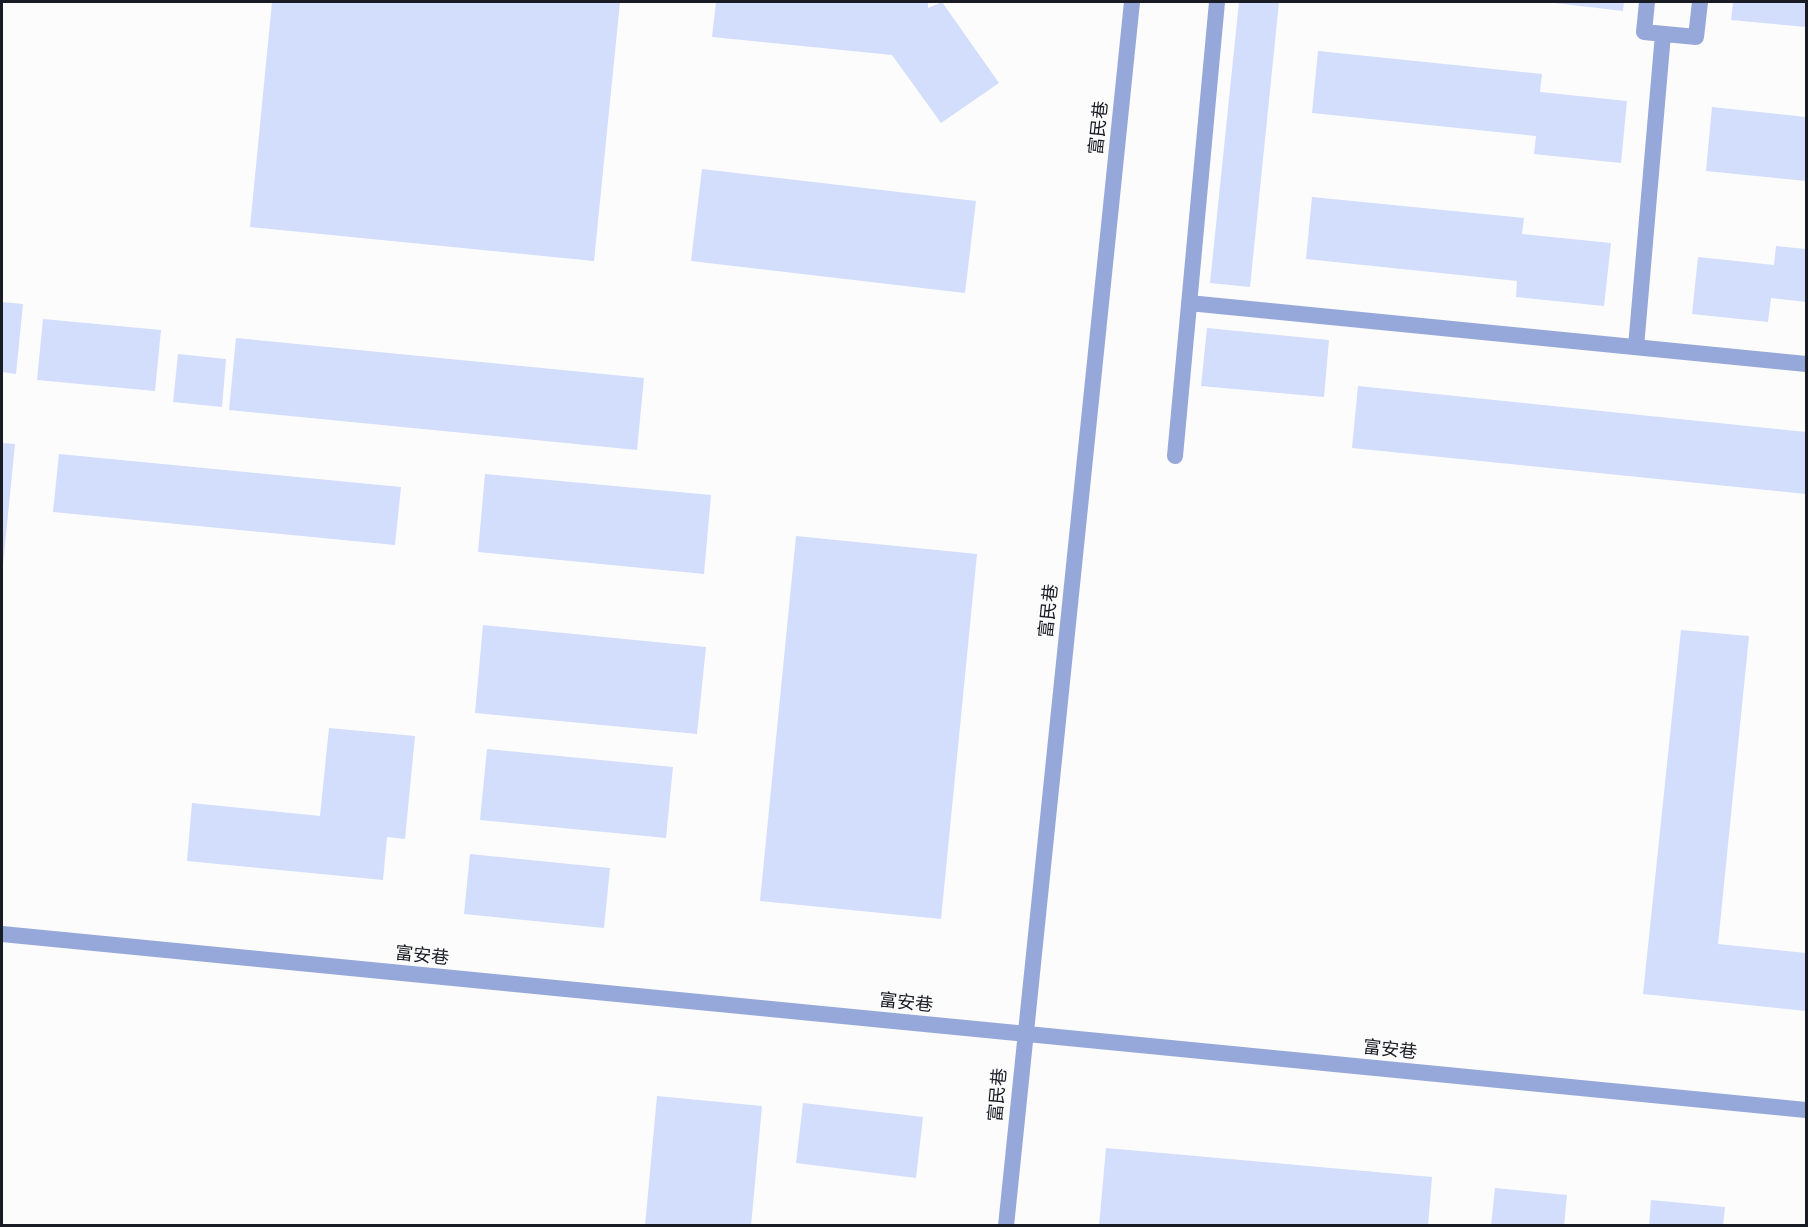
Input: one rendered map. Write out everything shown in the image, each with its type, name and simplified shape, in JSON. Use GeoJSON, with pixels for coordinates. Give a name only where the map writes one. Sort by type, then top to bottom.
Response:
{"type":"FeatureCollection","features":[{"type":"Feature","properties":{"kind":"street","name":"富民巷"},"geometry":{"type":"LineString","coordinates":[[1006,1226],[1132,2]]}},
{"type":"Feature","properties":{"kind":"street"},"geometry":{"type":"LineString","coordinates":[[1174,456],[1217,2]]}},
{"type":"Feature","properties":{"kind":"street"},"geometry":{"type":"LineString","coordinates":[[1647,2],[1644,32],[1696,37],[1700,2]]}},
{"type":"Feature","properties":{"kind":"street"},"geometry":{"type":"LineString","coordinates":[[1636,347],[1663,34]]}},
{"type":"Feature","properties":{"kind":"street"},"geometry":{"type":"LineString","coordinates":[[1189,303],[1806,364]]}},
{"type":"Feature","properties":{"kind":"street","name":"富安巷"},"geometry":{"type":"LineString","coordinates":[[2,934],[1806,1110]]}},
{"type":"Feature","properties":{"kind":"building"},"geometry":{"type":"Polygon","coordinates":[[[272,2],[620,2],[594,261],[250,227],[272,2]]]}},
{"type":"Feature","properties":{"kind":"building"},"geometry":{"type":"Polygon","coordinates":[[[716,2],[928,2],[928,8],[942,2],[999,83],[941,123],[892,55],[712,37],[716,2]]]}},
{"type":"Feature","properties":{"kind":"building"},"geometry":{"type":"Polygon","coordinates":[[[1239,2],[1279,2],[1250,287],[1210,283],[1239,2]]]}},
{"type":"Feature","properties":{"kind":"building"},"geometry":{"type":"Polygon","coordinates":[[[1546,2],[1624,2],[1623,11],[1546,2]]]}},
{"type":"Feature","properties":{"kind":"building"},"geometry":{"type":"Polygon","coordinates":[[[1733,2],[1806,2],[1806,27],[1731,20],[1733,2]]]}},
{"type":"Feature","properties":{"kind":"building"},"geometry":{"type":"Polygon","coordinates":[[[1318,51],[1542,74],[1540,92],[1627,101],[1621,163],[1534,154],[1536,136],[1312,113],[1318,51]]]}},
{"type":"Feature","properties":{"kind":"building"},"geometry":{"type":"Polygon","coordinates":[[[1712,107],[1806,117],[1806,181],[1706,171],[1712,107]]]}},
{"type":"Feature","properties":{"kind":"building"},"geometry":{"type":"Polygon","coordinates":[[[702,169],[976,201],[965,293],[691,261],[702,169]]]}},
{"type":"Feature","properties":{"kind":"building"},"geometry":{"type":"Polygon","coordinates":[[[1312,197],[1524,218],[1522,234],[1611,243],[1604,306],[1516,297],[1517,281],[1306,259],[1312,197]]]}},
{"type":"Feature","properties":{"kind":"building"},"geometry":{"type":"Polygon","coordinates":[[[1776,246],[1806,249],[1806,302],[1771,298],[1768,322],[1692,314],[1698,257],[1774,265],[1776,246]]]}},
{"type":"Feature","properties":{"kind":"building"},"geometry":{"type":"Polygon","coordinates":[[[2,302],[23,304],[16,374],[2,372],[2,302]]]}},
{"type":"Feature","properties":{"kind":"building"},"geometry":{"type":"Polygon","coordinates":[[[43,319],[161,330],[155,391],[37,380],[43,319]]]}},
{"type":"Feature","properties":{"kind":"building"},"geometry":{"type":"Polygon","coordinates":[[[1207,328],[1329,340],[1324,397],[1201,386],[1207,328]]]}},
{"type":"Feature","properties":{"kind":"building"},"geometry":{"type":"Polygon","coordinates":[[[236,338],[644,378],[637,450],[229,410],[236,338]]]}},
{"type":"Feature","properties":{"kind":"building"},"geometry":{"type":"Polygon","coordinates":[[[178,354],[226,359],[222,407],[173,402],[178,354]]]}},
{"type":"Feature","properties":{"kind":"building"},"geometry":{"type":"Polygon","coordinates":[[[1358,386],[1806,432],[1806,494],[1352,448],[1358,386]]]}},
{"type":"Feature","properties":{"kind":"building"},"geometry":{"type":"Polygon","coordinates":[[[2,443],[15,444],[3,565],[2,565],[2,443]]]}},
{"type":"Feature","properties":{"kind":"building"},"geometry":{"type":"Polygon","coordinates":[[[59,454],[401,487],[395,545],[53,512],[59,454]]]}},
{"type":"Feature","properties":{"kind":"building"},"geometry":{"type":"Polygon","coordinates":[[[485,474],[711,495],[704,574],[478,552],[485,474]]]}},
{"type":"Feature","properties":{"kind":"building"},"geometry":{"type":"Polygon","coordinates":[[[796,536],[977,554],[941,919],[760,901],[796,536]]]}},
{"type":"Feature","properties":{"kind":"building"},"geometry":{"type":"Polygon","coordinates":[[[483,625],[706,647],[697,734],[475,713],[483,625]]]}},
{"type":"Feature","properties":{"kind":"building"},"geometry":{"type":"Polygon","coordinates":[[[1681,630],[1749,636],[1718,944],[1806,953],[1806,1011],[1643,994],[1681,630]]]}},
{"type":"Feature","properties":{"kind":"building"},"geometry":{"type":"Polygon","coordinates":[[[329,728],[415,736],[405,839],[387,837],[383,880],[187,861],[192,803],[320,816],[329,728]]]}},
{"type":"Feature","properties":{"kind":"building"},"geometry":{"type":"Polygon","coordinates":[[[487,749],[673,767],[666,838],[480,820],[487,749]]]}},
{"type":"Feature","properties":{"kind":"building"},"geometry":{"type":"Polygon","coordinates":[[[470,854],[610,868],[604,928],[464,914],[470,854]]]}},
{"type":"Feature","properties":{"kind":"building"},"geometry":{"type":"Polygon","coordinates":[[[657,1096],[762,1106],[751,1226],[645,1226],[657,1096]]]}},
{"type":"Feature","properties":{"kind":"building"},"geometry":{"type":"Polygon","coordinates":[[[803,1103],[923,1117],[916,1178],[796,1163],[803,1103]]]}},
{"type":"Feature","properties":{"kind":"building"},"geometry":{"type":"Polygon","coordinates":[[[1106,1148],[1432,1177],[1428,1226],[1099,1226],[1106,1148]]]}},
{"type":"Feature","properties":{"kind":"building"},"geometry":{"type":"Polygon","coordinates":[[[1495,1188],[1567,1195],[1564,1226],[1491,1226],[1495,1188]]]}},
{"type":"Feature","properties":{"kind":"building"},"geometry":{"type":"Polygon","coordinates":[[[1651,1200],[1725,1207],[1723,1226],[1649,1226],[1651,1200]]]}}]}
